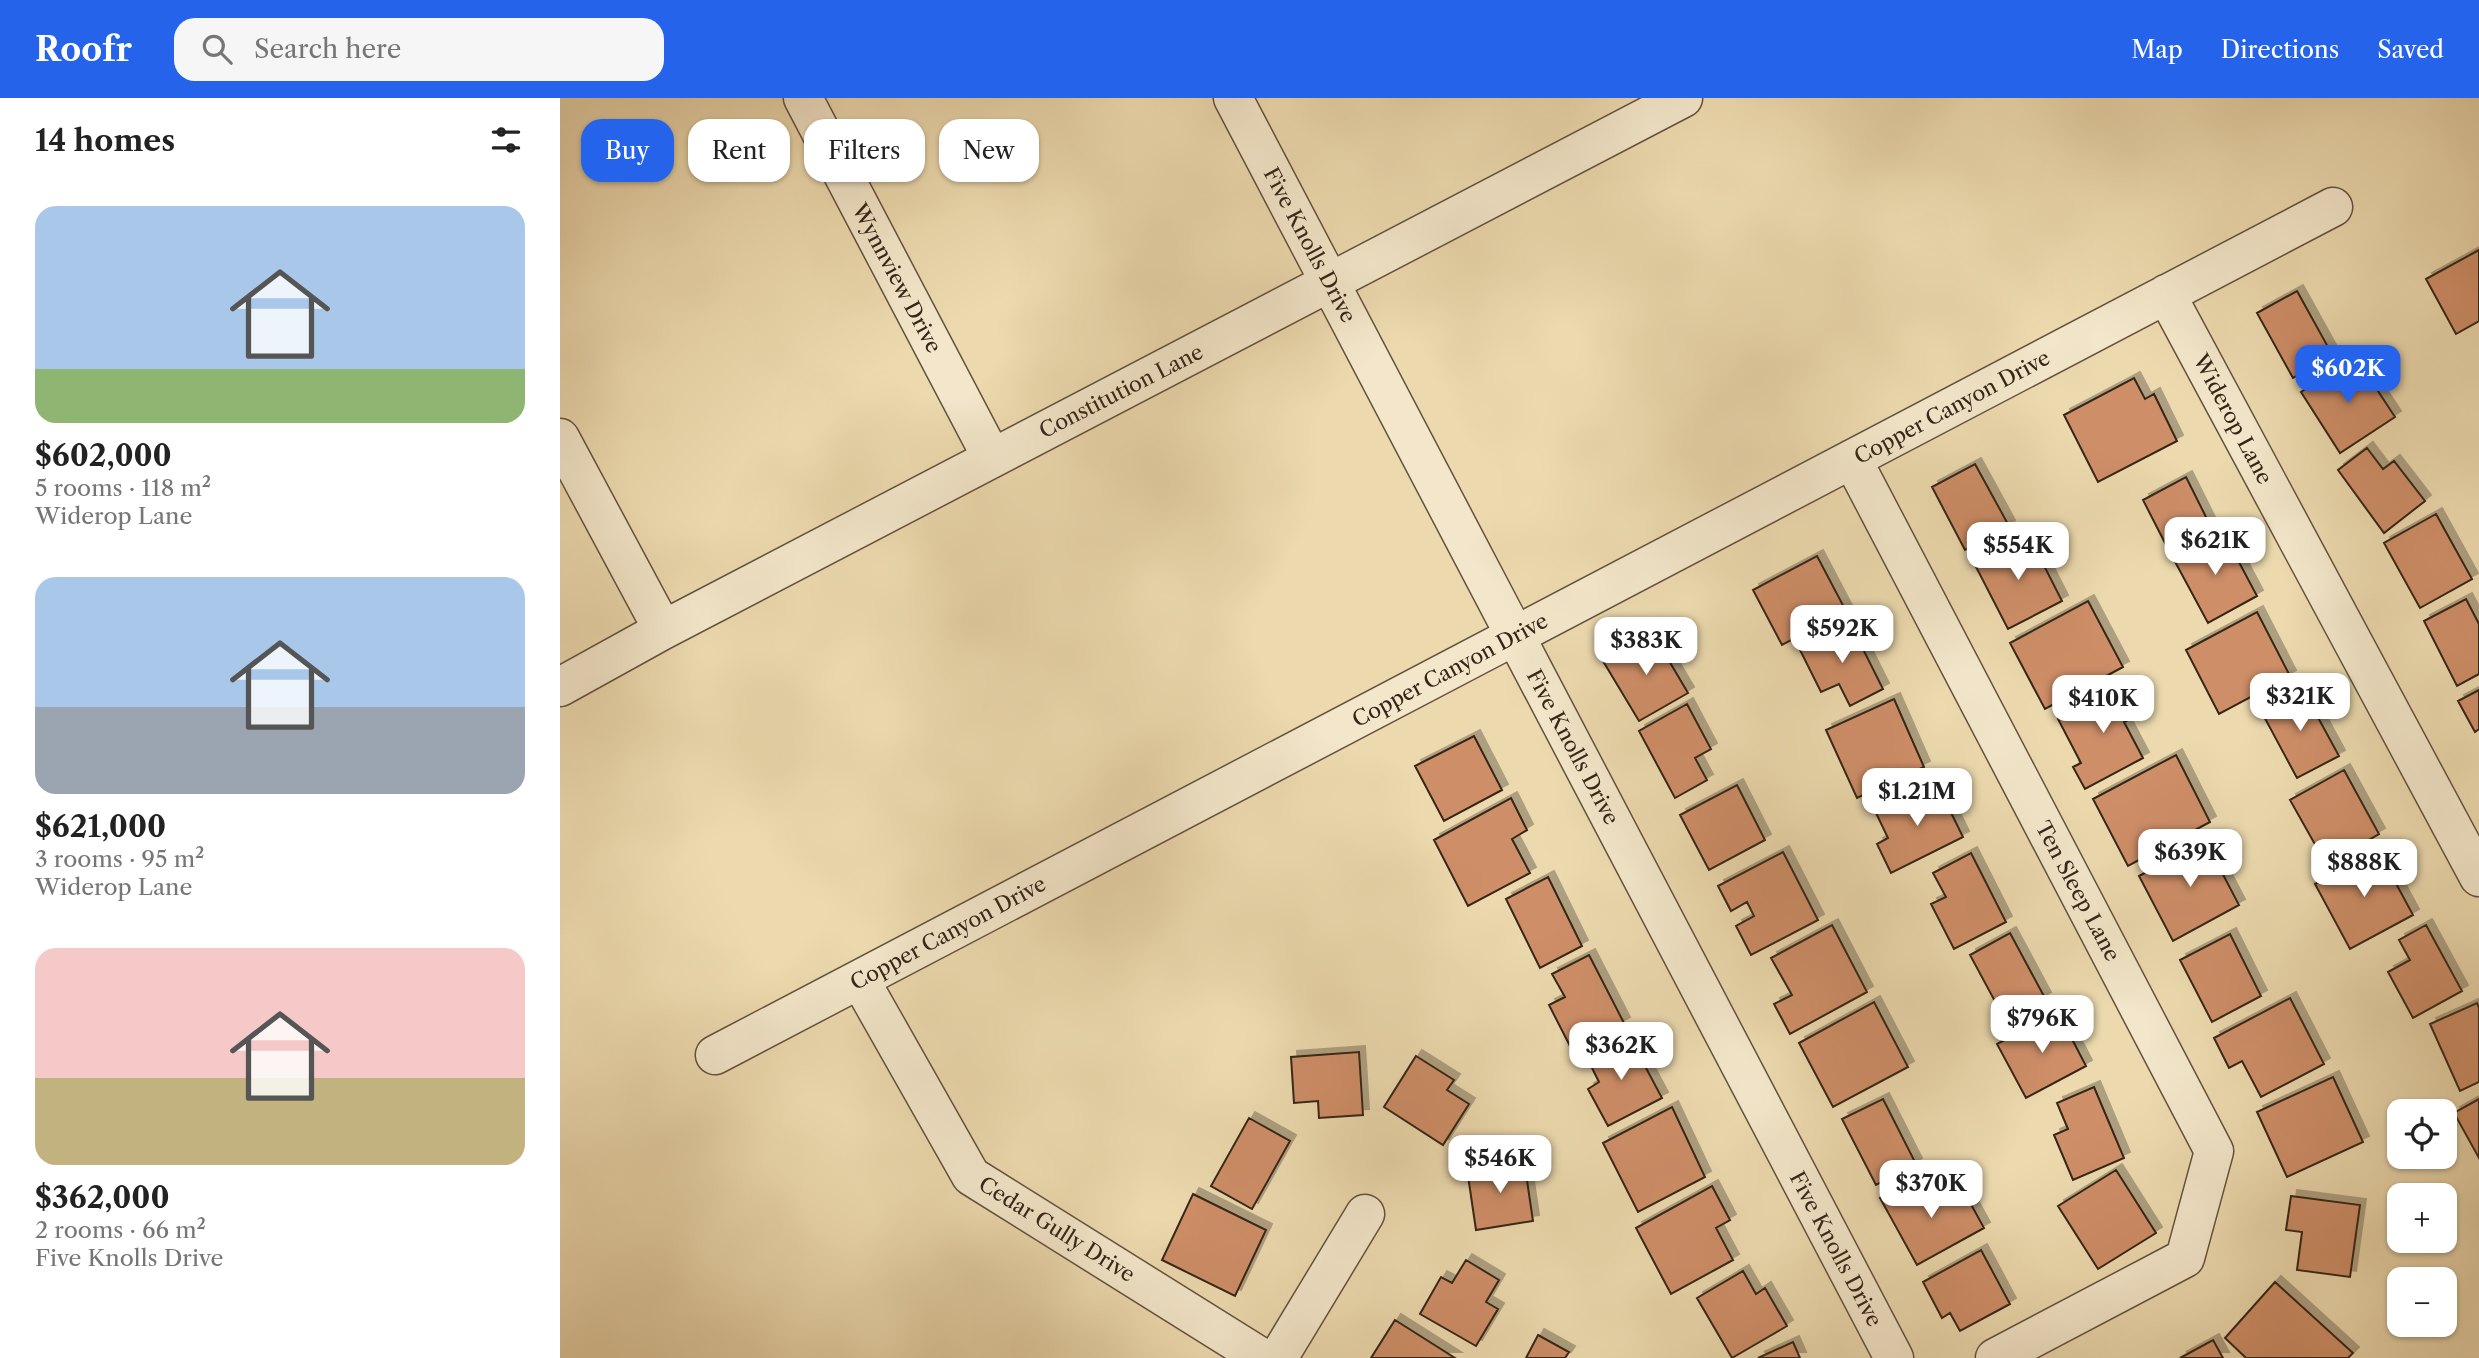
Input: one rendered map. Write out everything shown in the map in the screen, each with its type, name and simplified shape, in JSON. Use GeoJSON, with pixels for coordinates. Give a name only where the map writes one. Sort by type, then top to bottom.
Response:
{"type":"FeatureCollection","features":[{"type":"Feature","properties":{"kind":"street","name":"Wynnview Drive"},"geometry":{"type":"LineString","coordinates":[[803,98],[992,458]]}},
{"type":"Feature","properties":{"kind":"street","name":"Five Knolls Drive"},"geometry":{"type":"LineString","coordinates":[[1233,98],[1894,1358]]}},
{"type":"Feature","properties":{"kind":"street","name":"Constitution Lane"},"geometry":{"type":"LineString","coordinates":[[560,687],[663,630],[1330,283],[1670,101]]}},
{"type":"Feature","properties":{"kind":"street","name":"Copper Canyon Drive"},"geometry":{"type":"LineString","coordinates":[[715,1055],[2333,206]]}},
{"type":"Feature","properties":{"kind":"street","name":"Widerop Lane"},"geometry":{"type":"LineString","coordinates":[[2166,294],[2479,877]]}},
{"type":"Feature","properties":{"kind":"street"},"geometry":{"type":"LineString","coordinates":[[560,438],[663,630]]}},
{"type":"Feature","properties":{"kind":"street","name":"Ten Sleep Lane"},"geometry":{"type":"LineString","coordinates":[[1852,459],[2214,1150],[2185,1258],[1995,1358]]}},
{"type":"Feature","properties":{"kind":"street","name":"Cedar Gully Drive"},"geometry":{"type":"LineString","coordinates":[[860,980],[971,1176],[1262,1358]]}},
{"type":"Feature","properties":{"kind":"street"},"geometry":{"type":"LineString","coordinates":[[1278,1358],[1365,1214]]}},
{"type":"Feature","properties":{"kind":"building"},"geometry":{"type":"Polygon","coordinates":[[[2479,250],[2479,321],[2456,334],[2426,279],[2479,250]]]}},
{"type":"Feature","properties":{"kind":"building"},"geometry":{"type":"Polygon","coordinates":[[[2297,291],[2333,356],[2293,378],[2257,313],[2297,291]]]}},
{"type":"Feature","properties":{"kind":"building"},"geometry":{"type":"Polygon","coordinates":[[[2355,356],[2395,417],[2340,453],[2301,392],[2355,356]]]}},
{"type":"Feature","properties":{"kind":"building"},"geometry":{"type":"Polygon","coordinates":[[[2134,378],[2145,399],[2154,394],[2177,441],[2098,482],[2064,415],[2134,378]]]}},
{"type":"Feature","properties":{"kind":"building"},"geometry":{"type":"Polygon","coordinates":[[[2367,448],[2383,469],[2394,461],[2425,501],[2384,533],[2338,470],[2367,448]]]}},
{"type":"Feature","properties":{"kind":"building"},"geometry":{"type":"Polygon","coordinates":[[[1975,464],[2009,526],[1965,550],[1932,487],[1975,464]]]}},
{"type":"Feature","properties":{"kind":"building"},"geometry":{"type":"Polygon","coordinates":[[[2186,477],[2209,523],[2166,545],[2143,500],[2186,477]]]}},
{"type":"Feature","properties":{"kind":"building"},"geometry":{"type":"Polygon","coordinates":[[[2436,514],[2472,579],[2420,608],[2384,543],[2436,514]]]}},
{"type":"Feature","properties":{"kind":"building"},"geometry":{"type":"Polygon","coordinates":[[[2223,532],[2257,596],[2208,623],[2173,558],[2223,532]]]}},
{"type":"Feature","properties":{"kind":"building"},"geometry":{"type":"Polygon","coordinates":[[[2028,534],[2062,601],[2008,629],[1974,563],[2028,534]]]}},
{"type":"Feature","properties":{"kind":"building"},"geometry":{"type":"Polygon","coordinates":[[[1817,556],[1846,611],[1782,645],[1753,590],[1817,556]]]}},
{"type":"Feature","properties":{"kind":"building"},"geometry":{"type":"Polygon","coordinates":[[[2466,599],[2479,624],[2479,674],[2457,686],[2424,621],[2466,599]]]}},
{"type":"Feature","properties":{"kind":"building"},"geometry":{"type":"Polygon","coordinates":[[[2088,601],[2123,667],[2045,709],[2010,643],[2088,601]]]}},
{"type":"Feature","properties":{"kind":"building"},"geometry":{"type":"Polygon","coordinates":[[[2257,612],[2290,676],[2219,714],[2186,650],[2257,612]]]}},
{"type":"Feature","properties":{"kind":"building"},"geometry":{"type":"Polygon","coordinates":[[[1850,623],[1883,689],[1850,706],[1839,684],[1821,692],[1799,648],[1850,623]]]}},
{"type":"Feature","properties":{"kind":"building"},"geometry":{"type":"Polygon","coordinates":[[[1652,632],[1688,693],[1639,721],[1603,661],[1652,632]]]}},
{"type":"Feature","properties":{"kind":"building"},"geometry":{"type":"Polygon","coordinates":[[[2127,683],[2142,713],[2124,722],[2143,758],[2085,789],[2073,767],[2081,763],[2058,719],[2127,683]]]}},
{"type":"Feature","properties":{"kind":"building"},"geometry":{"type":"Polygon","coordinates":[[[2302,688],[2339,756],[2297,778],[2261,711],[2302,688]]]}},
{"type":"Feature","properties":{"kind":"building"},"geometry":{"type":"Polygon","coordinates":[[[2479,690],[2479,729],[2475,732],[2458,701],[2479,690]]]}},
{"type":"Feature","properties":{"kind":"building"},"geometry":{"type":"Polygon","coordinates":[[[1894,699],[1924,767],[1857,798],[1826,730],[1894,699]]]}},
{"type":"Feature","properties":{"kind":"building"},"geometry":{"type":"Polygon","coordinates":[[[1687,704],[1711,749],[1695,758],[1707,780],[1675,798],[1639,731],[1687,704]]]}},
{"type":"Feature","properties":{"kind":"building"},"geometry":{"type":"Polygon","coordinates":[[[1474,736],[1502,790],[1444,821],[1415,766],[1474,736]]]}},
{"type":"Feature","properties":{"kind":"building"},"geometry":{"type":"Polygon","coordinates":[[[2176,755],[2210,822],[2128,866],[2093,799],[2176,755]]]}},
{"type":"Feature","properties":{"kind":"building"},"geometry":{"type":"Polygon","coordinates":[[[2344,770],[2379,834],[2326,864],[2290,800],[2344,770]]]}},
{"type":"Feature","properties":{"kind":"building"},"geometry":{"type":"Polygon","coordinates":[[[1936,782],[1963,837],[1891,873],[1877,844],[1888,838],[1876,813],[1936,782]]]}},
{"type":"Feature","properties":{"kind":"building"},"geometry":{"type":"Polygon","coordinates":[[[1737,785],[1765,840],[1709,870],[1680,815],[1737,785]]]}},
{"type":"Feature","properties":{"kind":"building"},"geometry":{"type":"Polygon","coordinates":[[[1511,798],[1527,830],[1512,839],[1530,873],[1468,906],[1434,840],[1511,798]]]}},
{"type":"Feature","properties":{"kind":"building"},"geometry":{"type":"Polygon","coordinates":[[[2214,836],[2227,860],[2218,865],[2239,905],[2173,941],[2139,876],[2214,836]]]}},
{"type":"Feature","properties":{"kind":"building"},"geometry":{"type":"Polygon","coordinates":[[[2378,850],[2413,915],[2350,949],[2315,884],[2378,850]]]}},
{"type":"Feature","properties":{"kind":"building"},"geometry":{"type":"Polygon","coordinates":[[[1783,852],[1818,920],[1751,955],[1736,926],[1754,916],[1747,902],[1731,911],[1718,886],[1783,852]]]}},
{"type":"Feature","properties":{"kind":"building"},"geometry":{"type":"Polygon","coordinates":[[[1971,853],[2006,922],[1954,949],[1931,904],[1946,897],[1933,873],[1971,853]]]}},
{"type":"Feature","properties":{"kind":"building"},"geometry":{"type":"Polygon","coordinates":[[[1548,877],[1582,946],[1540,968],[1506,899],[1548,877]]]}},
{"type":"Feature","properties":{"kind":"building"},"geometry":{"type":"Polygon","coordinates":[[[1832,925],[1867,992],[1790,1034],[1774,1004],[1792,995],[1771,958],[1832,925]]]}},
{"type":"Feature","properties":{"kind":"building"},"geometry":{"type":"Polygon","coordinates":[[[2426,925],[2462,991],[2413,1018],[2388,972],[2410,960],[2399,940],[2426,925]]]}},
{"type":"Feature","properties":{"kind":"building"},"geometry":{"type":"Polygon","coordinates":[[[2010,933],[2045,998],[2005,1020],[1970,955],[2010,933]]]}},
{"type":"Feature","properties":{"kind":"building"},"geometry":{"type":"Polygon","coordinates":[[[2230,934],[2261,996],[2212,1022],[2180,960],[2230,934]]]}},
{"type":"Feature","properties":{"kind":"building"},"geometry":{"type":"Polygon","coordinates":[[[1589,955],[1624,1023],[1572,1050],[1549,1005],[1565,997],[1552,974],[1589,955]]]}},
{"type":"Feature","properties":{"kind":"building"},"geometry":{"type":"Polygon","coordinates":[[[2290,998],[2324,1064],[2261,1097],[2242,1061],[2229,1068],[2214,1038],[2290,998]]]}},
{"type":"Feature","properties":{"kind":"building"},"geometry":{"type":"Polygon","coordinates":[[[1874,1002],[1908,1067],[1833,1107],[1799,1043],[1874,1002]]]}},
{"type":"Feature","properties":{"kind":"building"},"geometry":{"type":"Polygon","coordinates":[[[2477,1003],[2479,1082],[2460,1091],[2430,1024],[2477,1003]]]}},
{"type":"Feature","properties":{"kind":"building"},"geometry":{"type":"Polygon","coordinates":[[[2058,1012],[2086,1066],[2026,1098],[1997,1044],[2058,1012]]]}},
{"type":"Feature","properties":{"kind":"building"},"geometry":{"type":"Polygon","coordinates":[[[1629,1036],[1662,1098],[1608,1126],[1588,1089],[1599,1082],[1587,1058],[1629,1036]]]}},
{"type":"Feature","properties":{"kind":"building"},"geometry":{"type":"Polygon","coordinates":[[[1359,1052],[1363,1115],[1319,1118],[1318,1101],[1294,1103],[1291,1057],[1359,1052]]]}},
{"type":"Feature","properties":{"kind":"building"},"geometry":{"type":"Polygon","coordinates":[[[1416,1056],[1454,1080],[1447,1090],[1469,1104],[1443,1145],[1384,1107],[1416,1056]]]}},
{"type":"Feature","properties":{"kind":"building"},"geometry":{"type":"Polygon","coordinates":[[[2333,1077],[2363,1142],[2287,1177],[2257,1112],[2333,1077]]]}},
{"type":"Feature","properties":{"kind":"building"},"geometry":{"type":"Polygon","coordinates":[[[2094,1087],[2124,1158],[2073,1180],[2054,1135],[2068,1129],[2057,1103],[2094,1087]]]}},
{"type":"Feature","properties":{"kind":"building"},"geometry":{"type":"Polygon","coordinates":[[[1883,1099],[1916,1164],[1876,1185],[1842,1119],[1883,1099]]]}},
{"type":"Feature","properties":{"kind":"building"},"geometry":{"type":"Polygon","coordinates":[[[2479,1099],[2479,1158],[2457,1118],[2457,1111],[2479,1099]]]}},
{"type":"Feature","properties":{"kind":"building"},"geometry":{"type":"Polygon","coordinates":[[[1672,1107],[1705,1177],[1638,1212],[1603,1143],[1672,1107]]]}},
{"type":"Feature","properties":{"kind":"building"},"geometry":{"type":"Polygon","coordinates":[[[1249,1118],[1290,1141],[1252,1209],[1211,1186],[1249,1118]]]}},
{"type":"Feature","properties":{"kind":"building"},"geometry":{"type":"Polygon","coordinates":[[[1524,1160],[1533,1221],[1476,1230],[1467,1169],[1524,1160]]]}},
{"type":"Feature","properties":{"kind":"building"},"geometry":{"type":"Polygon","coordinates":[[[2116,1170],[2156,1233],[2098,1269],[2058,1206],[2116,1170]]]}},
{"type":"Feature","properties":{"kind":"building"},"geometry":{"type":"Polygon","coordinates":[[[1914,1179],[1928,1204],[1961,1186],[1984,1228],[1917,1265],[1880,1198],[1914,1179]]]}},
{"type":"Feature","properties":{"kind":"building"},"geometry":{"type":"Polygon","coordinates":[[[1712,1186],[1730,1220],[1716,1228],[1733,1260],[1671,1294],[1636,1228],[1712,1186]]]}},
{"type":"Feature","properties":{"kind":"building"},"geometry":{"type":"Polygon","coordinates":[[[1193,1194],[1266,1230],[1235,1296],[1162,1260],[1193,1194]]]}},
{"type":"Feature","properties":{"kind":"building"},"geometry":{"type":"Polygon","coordinates":[[[2291,1196],[2360,1205],[2350,1277],[2297,1270],[2302,1232],[2286,1230],[2291,1196]]]}},
{"type":"Feature","properties":{"kind":"building"},"geometry":{"type":"Polygon","coordinates":[[[1981,1250],[2010,1304],[1960,1331],[1950,1313],[1942,1318],[1923,1282],[1981,1250]]]}},
{"type":"Feature","properties":{"kind":"building"},"geometry":{"type":"Polygon","coordinates":[[[1466,1260],[1499,1280],[1486,1302],[1498,1309],[1476,1346],[1420,1314],[1441,1277],[1452,1283],[1466,1260]]]}},
{"type":"Feature","properties":{"kind":"building"},"geometry":{"type":"Polygon","coordinates":[[[1743,1271],[1756,1294],[1765,1288],[1787,1326],[1732,1358],[1697,1298],[1743,1271]]]}},
{"type":"Feature","properties":{"kind":"building"},"geometry":{"type":"Polygon","coordinates":[[[2275,1282],[2353,1353],[2348,1358],[2246,1358],[2225,1338],[2275,1282]]]}},
{"type":"Feature","properties":{"kind":"building"},"geometry":{"type":"Polygon","coordinates":[[[1395,1320],[1455,1358],[1371,1358],[1395,1320]]]}},
{"type":"Feature","properties":{"kind":"building"},"geometry":{"type":"Polygon","coordinates":[[[1538,1335],[1569,1352],[1565,1358],[1526,1358],[1538,1335]]]}},
{"type":"Feature","properties":{"kind":"building"},"geometry":{"type":"Polygon","coordinates":[[[2213,1340],[2223,1358],[2180,1358],[2213,1340]]]}},
{"type":"Feature","properties":{"kind":"building"},"geometry":{"type":"Polygon","coordinates":[[[1793,1342],[1800,1358],[1758,1358],[1793,1342]]]}}]}
